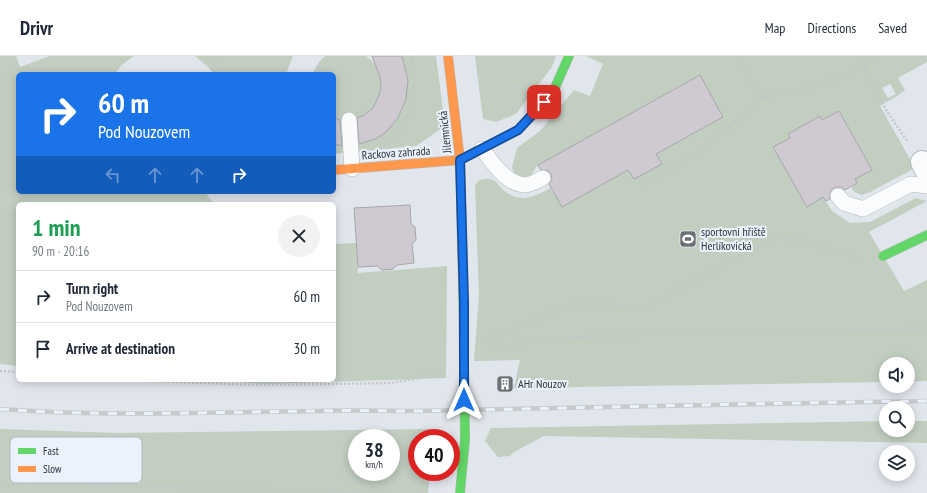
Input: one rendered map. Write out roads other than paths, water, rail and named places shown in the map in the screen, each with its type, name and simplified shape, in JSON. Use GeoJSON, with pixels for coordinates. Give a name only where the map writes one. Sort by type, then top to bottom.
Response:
{"type":"FeatureCollection","features":[{"type":"Feature","properties":{"kind":"street","name":"Jilemnická"},"geometry":{"type":"LineString","coordinates":[[448,56],[460,160],[465,440],[460,493]]}},
{"type":"Feature","properties":{"kind":"street"},"geometry":{"type":"LineString","coordinates":[[460,160],[518,130],[553,92],[568,56]]}},
{"type":"Feature","properties":{"kind":"street","name":"Rackova zahrada"},"geometry":{"type":"LineString","coordinates":[[336,170],[460,160]]}},
{"type":"Feature","properties":{"kind":"street"},"geometry":{"type":"LineString","coordinates":[[883,256],[927,235]]}},
{"type":"Feature","properties":{"kind":"lane"},"geometry":{"type":"LineString","coordinates":[[349,120],[352,169]]}},
{"type":"Feature","properties":{"kind":"lane"},"geometry":{"type":"LineString","coordinates":[[482,149],[497,168],[512,181],[526,185],[543,178]]}},
{"type":"Feature","properties":{"kind":"lane"},"geometry":{"type":"LineString","coordinates":[[838,196],[844,203],[863,209],[912,184],[927,186]]}},
{"type":"Feature","properties":{"kind":"railway"},"geometry":{"type":"LineString","coordinates":[[0,409],[79,413],[419,411],[927,401]]}},
{"type":"Feature","properties":{"kind":"place","name":"sportovní hřiště Herlíkovická"},"geometry":{"type":"Point","coordinates":[688,239]}},
{"type":"Feature","properties":{"kind":"place","name":"AHr Nouzov"},"geometry":{"type":"Point","coordinates":[505,384]}}]}
